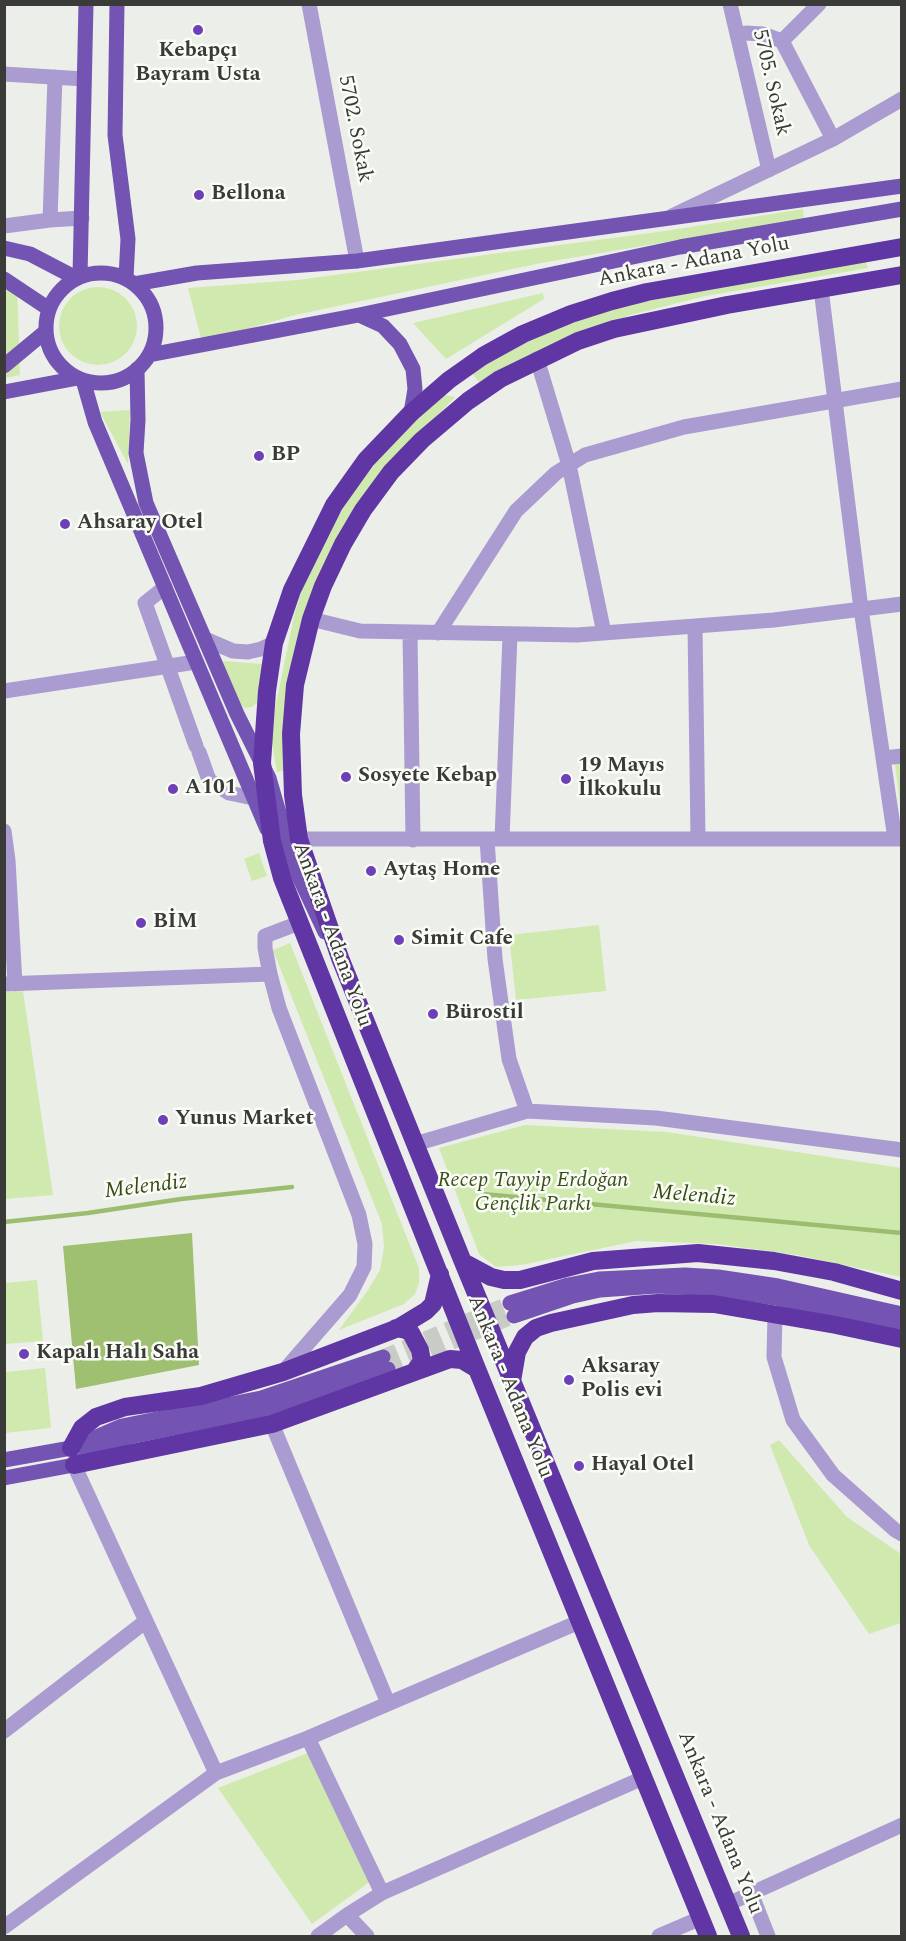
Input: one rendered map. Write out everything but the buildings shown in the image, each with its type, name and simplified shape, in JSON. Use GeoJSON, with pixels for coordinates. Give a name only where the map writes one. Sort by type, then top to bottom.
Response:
{"type":"FeatureCollection","features":[{"type":"Feature","properties":{"kind":"highway","name":"Ankara - Adana Yolu"},"geometry":{"type":"LineString","coordinates":[[708,1936],[477,1369],[282,878],[272,841],[262,763],[264,713],[274,643],[296,581],[334,505],[366,460],[411,413],[449,380],[483,356],[524,334],[571,314],[647,292],[902,247]]}},
{"type":"Feature","properties":{"kind":"highway","name":"Ankara - Adana Yolu"},"geometry":{"type":"LineString","coordinates":[[741,1936],[340,958],[299,839],[292,795],[291,734],[295,685],[311,619],[323,586],[343,544],[363,510],[391,472],[422,440],[468,401],[500,379],[578,341],[654,319],[902,275]]}},
{"type":"Feature","properties":{"kind":"highway"},"geometry":{"type":"LineString","coordinates":[[463,1262],[490,1277],[520,1280],[593,1261],[645,1255],[698,1253],[774,1261],[834,1272],[902,1291]]}},
{"type":"Feature","properties":{"kind":"highway"},"geometry":{"type":"LineString","coordinates":[[440,1274],[433,1304],[426,1311],[396,1328],[283,1372],[201,1395],[125,1407],[106,1413],[96,1417],[82,1428],[73,1456],[272,1424],[450,1359],[462,1360],[477,1369]]}},
{"type":"Feature","properties":{"kind":"highway"},"geometry":{"type":"LineString","coordinates":[[512,1381],[518,1352],[525,1337],[536,1328],[610,1309],[658,1303],[714,1304],[902,1339]]}},
{"type":"Feature","properties":{"kind":"highway"},"geometry":{"type":"LineString","coordinates":[[396,1328],[411,1333],[420,1350],[422,1361],[414,1372]]}},
{"type":"Feature","properties":{"kind":"main road"},"geometry":{"type":"LineString","coordinates":[[78,277],[82,218],[86,4]]}},
{"type":"Feature","properties":{"kind":"main road"},"geometry":{"type":"LineString","coordinates":[[117,4],[115,135],[128,239],[130,281],[149,301],[154,311],[156,334],[149,355],[137,369],[125,378],[97,383],[80,379],[59,364],[48,344],[45,332],[48,309],[61,289],[78,277],[103,272],[130,281],[197,273],[357,261],[902,186]]}},
{"type":"Feature","properties":{"kind":"main road"},"geometry":{"type":"LineString","coordinates":[[149,355],[359,315],[680,247],[902,209]]}},
{"type":"Feature","properties":{"kind":"main road"},"geometry":{"type":"LineString","coordinates":[[4,248],[30,254],[78,277]]}},
{"type":"Feature","properties":{"kind":"main road"},"geometry":{"type":"LineString","coordinates":[[4,279],[48,309]]}},
{"type":"Feature","properties":{"kind":"main road"},"geometry":{"type":"LineString","coordinates":[[359,315],[383,326],[400,344],[413,369],[415,389],[411,413]]}},
{"type":"Feature","properties":{"kind":"main road"},"geometry":{"type":"LineString","coordinates":[[4,366],[45,332]]}},
{"type":"Feature","properties":{"kind":"main road"},"geometry":{"type":"LineString","coordinates":[[137,369],[136,453],[146,503],[237,714],[269,777],[295,868],[318,920],[340,958]]}},
{"type":"Feature","properties":{"kind":"main road"},"geometry":{"type":"LineString","coordinates":[[4,392],[80,379]]}},
{"type":"Feature","properties":{"kind":"main road"},"geometry":{"type":"LineString","coordinates":[[80,379],[95,422],[272,841]]}},
{"type":"Feature","properties":{"kind":"main road"},"geometry":{"type":"LineString","coordinates":[[902,1314],[778,1286],[718,1277],[685,1275],[599,1279],[568,1285],[512,1310],[600,1290],[657,1286],[716,1289],[776,1298],[902,1329]]}},
{"type":"Feature","properties":{"kind":"main road"},"geometry":{"type":"LineString","coordinates":[[4,1478],[73,1456],[122,1426],[261,1398],[385,1363]]}},
{"type":"Feature","properties":{"kind":"main road"},"geometry":{"type":"LineString","coordinates":[[4,1460],[73,1456]]}},
{"type":"Feature","properties":{"kind":"street","name":"5702. Sokak"},"geometry":{"type":"LineString","coordinates":[[309,4],[357,261]]}},
{"type":"Feature","properties":{"kind":"street","name":"5705. Sokak"},"geometry":{"type":"LineString","coordinates":[[730,4],[769,170]]}},
{"type":"Feature","properties":{"kind":"street"},"geometry":{"type":"LineString","coordinates":[[782,42],[819,4]]}},
{"type":"Feature","properties":{"kind":"street"},"geometry":{"type":"LineString","coordinates":[[738,36],[746,33],[763,34],[782,42],[833,139]]}},
{"type":"Feature","properties":{"kind":"street"},"geometry":{"type":"LineString","coordinates":[[4,74],[84,79]]}},
{"type":"Feature","properties":{"kind":"street"},"geometry":{"type":"LineString","coordinates":[[50,219],[55,77]]}},
{"type":"Feature","properties":{"kind":"street"},"geometry":{"type":"LineString","coordinates":[[668,218],[833,139],[902,99]]}},
{"type":"Feature","properties":{"kind":"street"},"geometry":{"type":"LineString","coordinates":[[4,226],[50,219],[82,218]]}},
{"type":"Feature","properties":{"kind":"street"},"geometry":{"type":"LineString","coordinates":[[299,839],[898,839],[883,758],[861,609],[821,289]]}},
{"type":"Feature","properties":{"kind":"street"},"geometry":{"type":"LineString","coordinates":[[537,359],[569,465],[604,633]]}},
{"type":"Feature","properties":{"kind":"street"},"geometry":{"type":"LineString","coordinates":[[438,633],[516,511],[556,473],[585,455],[684,427],[902,389]]}},
{"type":"Feature","properties":{"kind":"street"},"geometry":{"type":"LineString","coordinates":[[165,587],[145,603],[209,780],[229,793],[253,798]]}},
{"type":"Feature","properties":{"kind":"street"},"geometry":{"type":"LineString","coordinates":[[311,619],[360,631],[510,635],[604,633],[774,620],[902,604]]}},
{"type":"Feature","properties":{"kind":"street"},"geometry":{"type":"LineString","coordinates":[[695,626],[698,838]]}},
{"type":"Feature","properties":{"kind":"street"},"geometry":{"type":"LineString","coordinates":[[410,632],[413,840]]}},
{"type":"Feature","properties":{"kind":"street"},"geometry":{"type":"LineString","coordinates":[[502,840],[510,635]]}},
{"type":"Feature","properties":{"kind":"street"},"geometry":{"type":"LineString","coordinates":[[205,639],[233,651],[255,650],[274,643]]}},
{"type":"Feature","properties":{"kind":"street"},"geometry":{"type":"LineString","coordinates":[[4,691],[196,662]]}},
{"type":"Feature","properties":{"kind":"street"},"geometry":{"type":"LineString","coordinates":[[883,758],[902,756]]}},
{"type":"Feature","properties":{"kind":"street"},"geometry":{"type":"LineString","coordinates":[[4,831],[8,860],[10,984],[270,974]]}},
{"type":"Feature","properties":{"kind":"street"},"geometry":{"type":"LineString","coordinates":[[487,839],[495,959],[509,1059],[527,1111]]}},
{"type":"Feature","properties":{"kind":"street"},"geometry":{"type":"LineString","coordinates":[[283,1372],[350,1295],[364,1267],[365,1244],[359,1215],[279,1008],[270,974],[265,948],[266,936],[299,923]]}},
{"type":"Feature","properties":{"kind":"street"},"geometry":{"type":"LineString","coordinates":[[415,1144],[527,1111],[656,1118],[902,1150]]}},
{"type":"Feature","properties":{"kind":"street"},"geometry":{"type":"LineString","coordinates":[[775,1315],[774,1357],[793,1420],[833,1475],[902,1534]]}},
{"type":"Feature","properties":{"kind":"street"},"geometry":{"type":"LineString","coordinates":[[272,1424],[388,1703]]}},
{"type":"Feature","properties":{"kind":"street"},"geometry":{"type":"LineString","coordinates":[[73,1456],[216,1773]]}},
{"type":"Feature","properties":{"kind":"street"},"geometry":{"type":"LineString","coordinates":[[5,1727],[146,1621]]}},
{"type":"Feature","properties":{"kind":"street"},"geometry":{"type":"LineString","coordinates":[[4,1927],[216,1773],[308,1738],[579,1622]]}},
{"type":"Feature","properties":{"kind":"street"},"geometry":{"type":"LineString","coordinates":[[308,1738],[382,1893]]}},
{"type":"Feature","properties":{"kind":"street"},"geometry":{"type":"LineString","coordinates":[[318,1936],[382,1893],[643,1778]]}},
{"type":"Feature","properties":{"kind":"street"},"geometry":{"type":"LineString","coordinates":[[728,1904],[902,1825]]}},
{"type":"Feature","properties":{"kind":"street"},"geometry":{"type":"LineString","coordinates":[[751,1893],[768,1936]]}},
{"type":"Feature","properties":{"kind":"street"},"geometry":{"type":"LineString","coordinates":[[347,1915],[367,1936]]}},
{"type":"Feature","properties":{"kind":"street"},"geometry":{"type":"LineString","coordinates":[[659,1936],[700,1918]]}},
{"type":"Feature","properties":{"kind":"green space"},"geometry":{"type":"Polygon","coordinates":[[[803,209],[804,219],[541,263],[295,315],[202,342],[188,288],[297,280],[665,231],[803,209]]]}},
{"type":"Feature","properties":{"kind":"green space"},"geometry":{"type":"Polygon","coordinates":[[[865,260],[868,268],[706,296],[630,315],[509,366],[479,382],[471,372],[579,314],[865,260]]]}},
{"type":"Feature","properties":{"kind":"green space"},"geometry":{"type":"Polygon","coordinates":[[[5,282],[17,283],[20,375],[5,378],[5,282]]]}},
{"type":"Feature","properties":{"kind":"green space"},"geometry":{"type":"Polygon","coordinates":[[[98,287],[113,290],[126,298],[134,311],[137,326],[134,341],[126,354],[113,362],[98,365],[83,362],[70,354],[62,341],[59,326],[62,311],[70,298],[83,290],[98,287]]]}},
{"type":"Feature","properties":{"kind":"green space"},"geometry":{"type":"Polygon","coordinates":[[[543,293],[544,299],[446,359],[413,323],[543,293]]]}},
{"type":"Feature","properties":{"kind":"green space"},"geometry":{"type":"Polygon","coordinates":[[[438,394],[455,397],[435,418],[326,565],[288,770],[277,772],[272,742],[275,709],[294,616],[304,582],[323,542],[368,466],[438,394]]]}},
{"type":"Feature","properties":{"kind":"green space"},"geometry":{"type":"Polygon","coordinates":[[[130,410],[128,464],[100,412],[130,410]]]}},
{"type":"Feature","properties":{"kind":"green space"},"geometry":{"type":"Polygon","coordinates":[[[222,661],[263,664],[258,702],[252,707],[245,708],[239,703],[222,661]]]}},
{"type":"Feature","properties":{"kind":"green space"},"geometry":{"type":"Polygon","coordinates":[[[895,764],[901,764],[901,812],[895,764]]]}},
{"type":"Feature","properties":{"kind":"green space"},"geometry":{"type":"Polygon","coordinates":[[[259,853],[267,876],[252,881],[244,859],[259,853]]]}},
{"type":"Feature","properties":{"kind":"green space"},"geometry":{"type":"Polygon","coordinates":[[[599,925],[606,991],[516,1000],[509,935],[599,925]]]}},
{"type":"Feature","properties":{"kind":"green space"},"geometry":{"type":"Polygon","coordinates":[[[290,943],[419,1268],[419,1283],[415,1294],[404,1304],[339,1330],[380,1270],[384,1247],[382,1224],[273,950],[290,943]]]}},
{"type":"Feature","properties":{"kind":"green space"},"geometry":{"type":"Polygon","coordinates":[[[23,991],[53,1195],[5,1199],[5,992],[23,991]]]}},
{"type":"Feature","properties":{"kind":"green space","name":"Recep Tayyip Erdoğan Gençlik Parkı"},"geometry":{"type":"Polygon","coordinates":[[[525,1125],[667,1132],[901,1168],[901,1277],[797,1255],[717,1244],[636,1241],[521,1265],[496,1267],[479,1254],[439,1148],[525,1125]]]}},
{"type":"Feature","properties":{"kind":"green space"},"geometry":{"type":"Polygon","coordinates":[[[192,1233],[199,1365],[76,1389],[63,1246],[192,1233]]]}},
{"type":"Feature","properties":{"kind":"green space"},"geometry":{"type":"Polygon","coordinates":[[[37,1280],[43,1341],[5,1344],[5,1283],[37,1280]]]}},
{"type":"Feature","properties":{"kind":"green space"},"geometry":{"type":"Polygon","coordinates":[[[45,1368],[51,1428],[5,1433],[5,1372],[45,1368]]]}},
{"type":"Feature","properties":{"kind":"green space"},"geometry":{"type":"Polygon","coordinates":[[[779,1440],[847,1517],[901,1554],[901,1623],[869,1634],[809,1545],[770,1445],[779,1440]]]}},
{"type":"Feature","properties":{"kind":"green space"},"geometry":{"type":"Polygon","coordinates":[[[308,1753],[371,1881],[312,1924],[218,1788],[308,1753]]]}},
{"type":"Feature","properties":{"kind":"waterway","name":"Melendiz"},"geometry":{"type":"LineString","coordinates":[[4,1222],[292,1187]]}},
{"type":"Feature","properties":{"kind":"waterway","name":"Melendiz"},"geometry":{"type":"LineString","coordinates":[[483,1194],[902,1233]]}},
{"type":"Feature","properties":{"kind":"tunnel"},"geometry":{"type":"LineString","coordinates":[[383,1357],[510,1303]]}},
{"type":"Feature","properties":{"kind":"tunnel"},"geometry":{"type":"LineString","coordinates":[[388,1369],[514,1316]]}},
{"type":"Feature","properties":{"kind":"place","name":"Kebapçı Bayram Usta"},"geometry":{"type":"Point","coordinates":[198,30]}},
{"type":"Feature","properties":{"kind":"place","name":"Bellona"},"geometry":{"type":"Point","coordinates":[199,195]}},
{"type":"Feature","properties":{"kind":"place","name":"BP"},"geometry":{"type":"Point","coordinates":[259,456]}},
{"type":"Feature","properties":{"kind":"place","name":"Ahsaray Otel"},"geometry":{"type":"Point","coordinates":[65,524]}},
{"type":"Feature","properties":{"kind":"place","name":"Sosyete Kebap"},"geometry":{"type":"Point","coordinates":[346,777]}},
{"type":"Feature","properties":{"kind":"place","name":"19 Mayıs İlkokulu"},"geometry":{"type":"Point","coordinates":[566,779]}},
{"type":"Feature","properties":{"kind":"place","name":"A101"},"geometry":{"type":"Point","coordinates":[173,789]}},
{"type":"Feature","properties":{"kind":"place","name":"Aytaş Home"},"geometry":{"type":"Point","coordinates":[371,871]}},
{"type":"Feature","properties":{"kind":"place","name":"BİM"},"geometry":{"type":"Point","coordinates":[141,923]}},
{"type":"Feature","properties":{"kind":"place","name":"Simit Cafe"},"geometry":{"type":"Point","coordinates":[399,940]}},
{"type":"Feature","properties":{"kind":"place","name":"Bürostil"},"geometry":{"type":"Point","coordinates":[433,1014]}},
{"type":"Feature","properties":{"kind":"place","name":"Yunus Market"},"geometry":{"type":"Point","coordinates":[163,1120]}},
{"type":"Feature","properties":{"kind":"place","name":"Kapalı Halı Saha"},"geometry":{"type":"Point","coordinates":[24,1354]}},
{"type":"Feature","properties":{"kind":"place","name":"Aksaray Polis evi"},"geometry":{"type":"Point","coordinates":[569,1380]}},
{"type":"Feature","properties":{"kind":"place","name":"Hayal Otel"},"geometry":{"type":"Point","coordinates":[579,1466]}}]}
